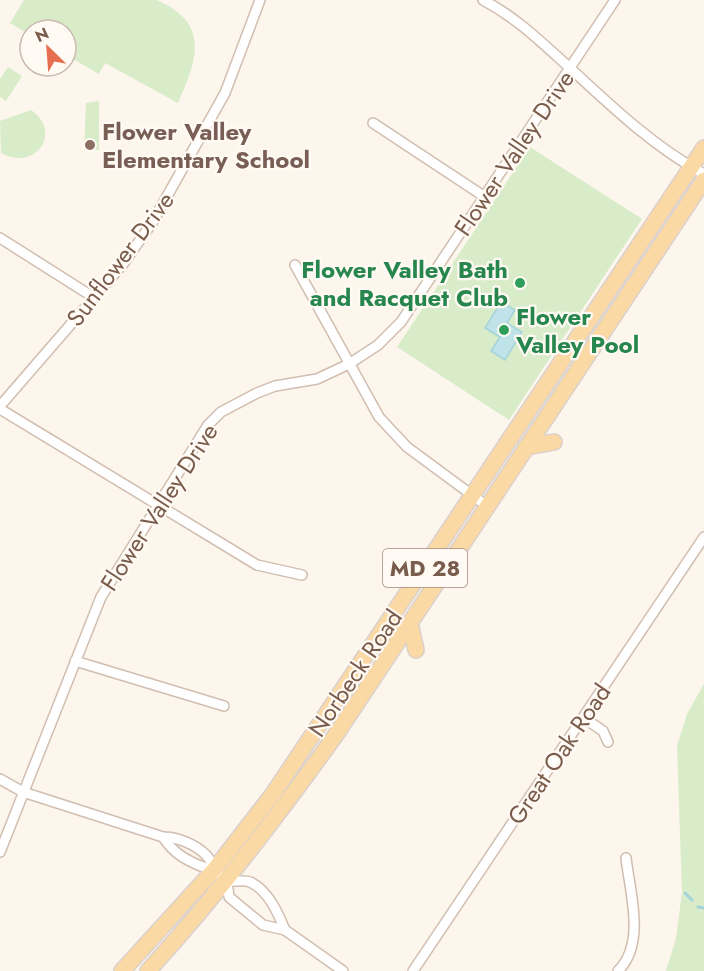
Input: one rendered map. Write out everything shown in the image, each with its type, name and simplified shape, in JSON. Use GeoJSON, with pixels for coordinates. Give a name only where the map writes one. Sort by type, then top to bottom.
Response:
{"type":"FeatureCollection","features":[{"type":"Feature","properties":{"kind":"main road","name":"Norbeck Road"},"geometry":{"type":"LineString","coordinates":[[122,971],[214,870],[309,743],[471,496],[698,170],[704,148]]}},
{"type":"Feature","properties":{"kind":"main road","name":"Norbeck Road"},"geometry":{"type":"LineString","coordinates":[[148,971],[227,881],[337,733],[704,180]]}},
{"type":"Feature","properties":{"kind":"main road"},"geometry":{"type":"LineString","coordinates":[[526,447],[554,442]]}},
{"type":"Feature","properties":{"kind":"main road"},"geometry":{"type":"LineString","coordinates":[[410,623],[416,650]]}},
{"type":"Feature","properties":{"kind":"street","name":"Sunflower Drive"},"geometry":{"type":"LineString","coordinates":[[0,407],[123,264],[173,189],[225,93],[260,0]]}},
{"type":"Feature","properties":{"kind":"street"},"geometry":{"type":"LineString","coordinates":[[483,0],[508,13],[531,31],[570,69],[660,147],[698,170]]}},
{"type":"Feature","properties":{"kind":"street","name":"Flower Valley Drive"},"geometry":{"type":"LineString","coordinates":[[0,852],[101,597],[195,443],[221,412],[275,386],[317,379],[349,364],[378,345],[401,322],[615,0]]}},
{"type":"Feature","properties":{"kind":"street"},"geometry":{"type":"LineString","coordinates":[[373,123],[485,197]]}},
{"type":"Feature","properties":{"kind":"street"},"geometry":{"type":"LineString","coordinates":[[0,238],[93,297]]}},
{"type":"Feature","properties":{"kind":"street"},"geometry":{"type":"LineString","coordinates":[[296,265],[349,364],[386,425],[406,447],[487,506]]}},
{"type":"Feature","properties":{"kind":"street"},"geometry":{"type":"LineString","coordinates":[[0,407],[257,565],[302,575]]}},
{"type":"Feature","properties":{"kind":"street","name":"Great Oak Road"},"geometry":{"type":"LineString","coordinates":[[413,971],[704,537]]}},
{"type":"Feature","properties":{"kind":"street"},"geometry":{"type":"LineString","coordinates":[[75,661],[224,706]]}},
{"type":"Feature","properties":{"kind":"street"},"geometry":{"type":"LineString","coordinates":[[584,718],[603,731],[608,742]]}},
{"type":"Feature","properties":{"kind":"street"},"geometry":{"type":"LineString","coordinates":[[0,779],[23,792],[164,837],[177,837],[206,855],[214,870],[227,881],[230,897],[263,924],[285,930],[344,971]]}},
{"type":"Feature","properties":{"kind":"street"},"geometry":{"type":"LineString","coordinates":[[164,837],[168,845],[195,865],[214,870]]}},
{"type":"Feature","properties":{"kind":"street"},"geometry":{"type":"LineString","coordinates":[[618,971],[631,951],[634,928],[626,858]]}},
{"type":"Feature","properties":{"kind":"street"},"geometry":{"type":"LineString","coordinates":[[227,881],[248,881],[259,888],[272,904],[285,930]]}},
{"type":"Feature","properties":{"kind":"green space"},"geometry":{"type":"Polygon","coordinates":[[[24,0],[156,0],[185,19],[192,31],[195,43],[191,71],[178,103],[105,63],[99,74],[78,62],[78,18],[18,18],[18,28],[10,23],[24,0]]]}},
{"type":"Feature","properties":{"kind":"green space"},"geometry":{"type":"Polygon","coordinates":[[[8,67],[21,78],[6,101],[0,97],[0,79],[8,67]]]}},
{"type":"Feature","properties":{"kind":"green space"},"geometry":{"type":"Polygon","coordinates":[[[99,101],[99,150],[84,150],[86,103],[99,101]]]}},
{"type":"Feature","properties":{"kind":"green space"},"geometry":{"type":"Polygon","coordinates":[[[31,110],[40,119],[45,129],[45,138],[41,147],[34,154],[25,157],[14,158],[1,153],[0,121],[31,110]]]}},
{"type":"Feature","properties":{"kind":"green space","name":"Flower Valley Bath and Racquet Club"},"geometry":{"type":"Polygon","coordinates":[[[530,147],[642,219],[509,420],[397,347],[530,147]]]}},
{"type":"Feature","properties":{"kind":"green space"},"geometry":{"type":"Polygon","coordinates":[[[704,684],[704,971],[666,971],[676,938],[682,893],[677,746],[687,714],[704,684]]]}},
{"type":"Feature","properties":{"kind":"water","name":"Flower Valley Pool"},"geometry":{"type":"Polygon","coordinates":[[[501,302],[515,310],[507,323],[522,332],[505,360],[491,351],[500,337],[485,328],[501,302]]]}},
{"type":"Feature","properties":{"kind":"waterway"},"geometry":{"type":"LineString","coordinates":[[685,893],[692,900]]}},
{"type":"Feature","properties":{"kind":"waterway"},"geometry":{"type":"LineString","coordinates":[[698,907],[704,908]]}},
{"type":"Feature","properties":{"kind":"place","name":"Flower Valley Elementary School"},"geometry":{"type":"Point","coordinates":[90,145]}},
{"type":"Feature","properties":{"kind":"place","name":"Flower Valley Bath and Racquet Club"},"geometry":{"type":"Point","coordinates":[520,283]}},
{"type":"Feature","properties":{"kind":"place","name":"Flower Valley Pool"},"geometry":{"type":"Point","coordinates":[504,330]}}]}
